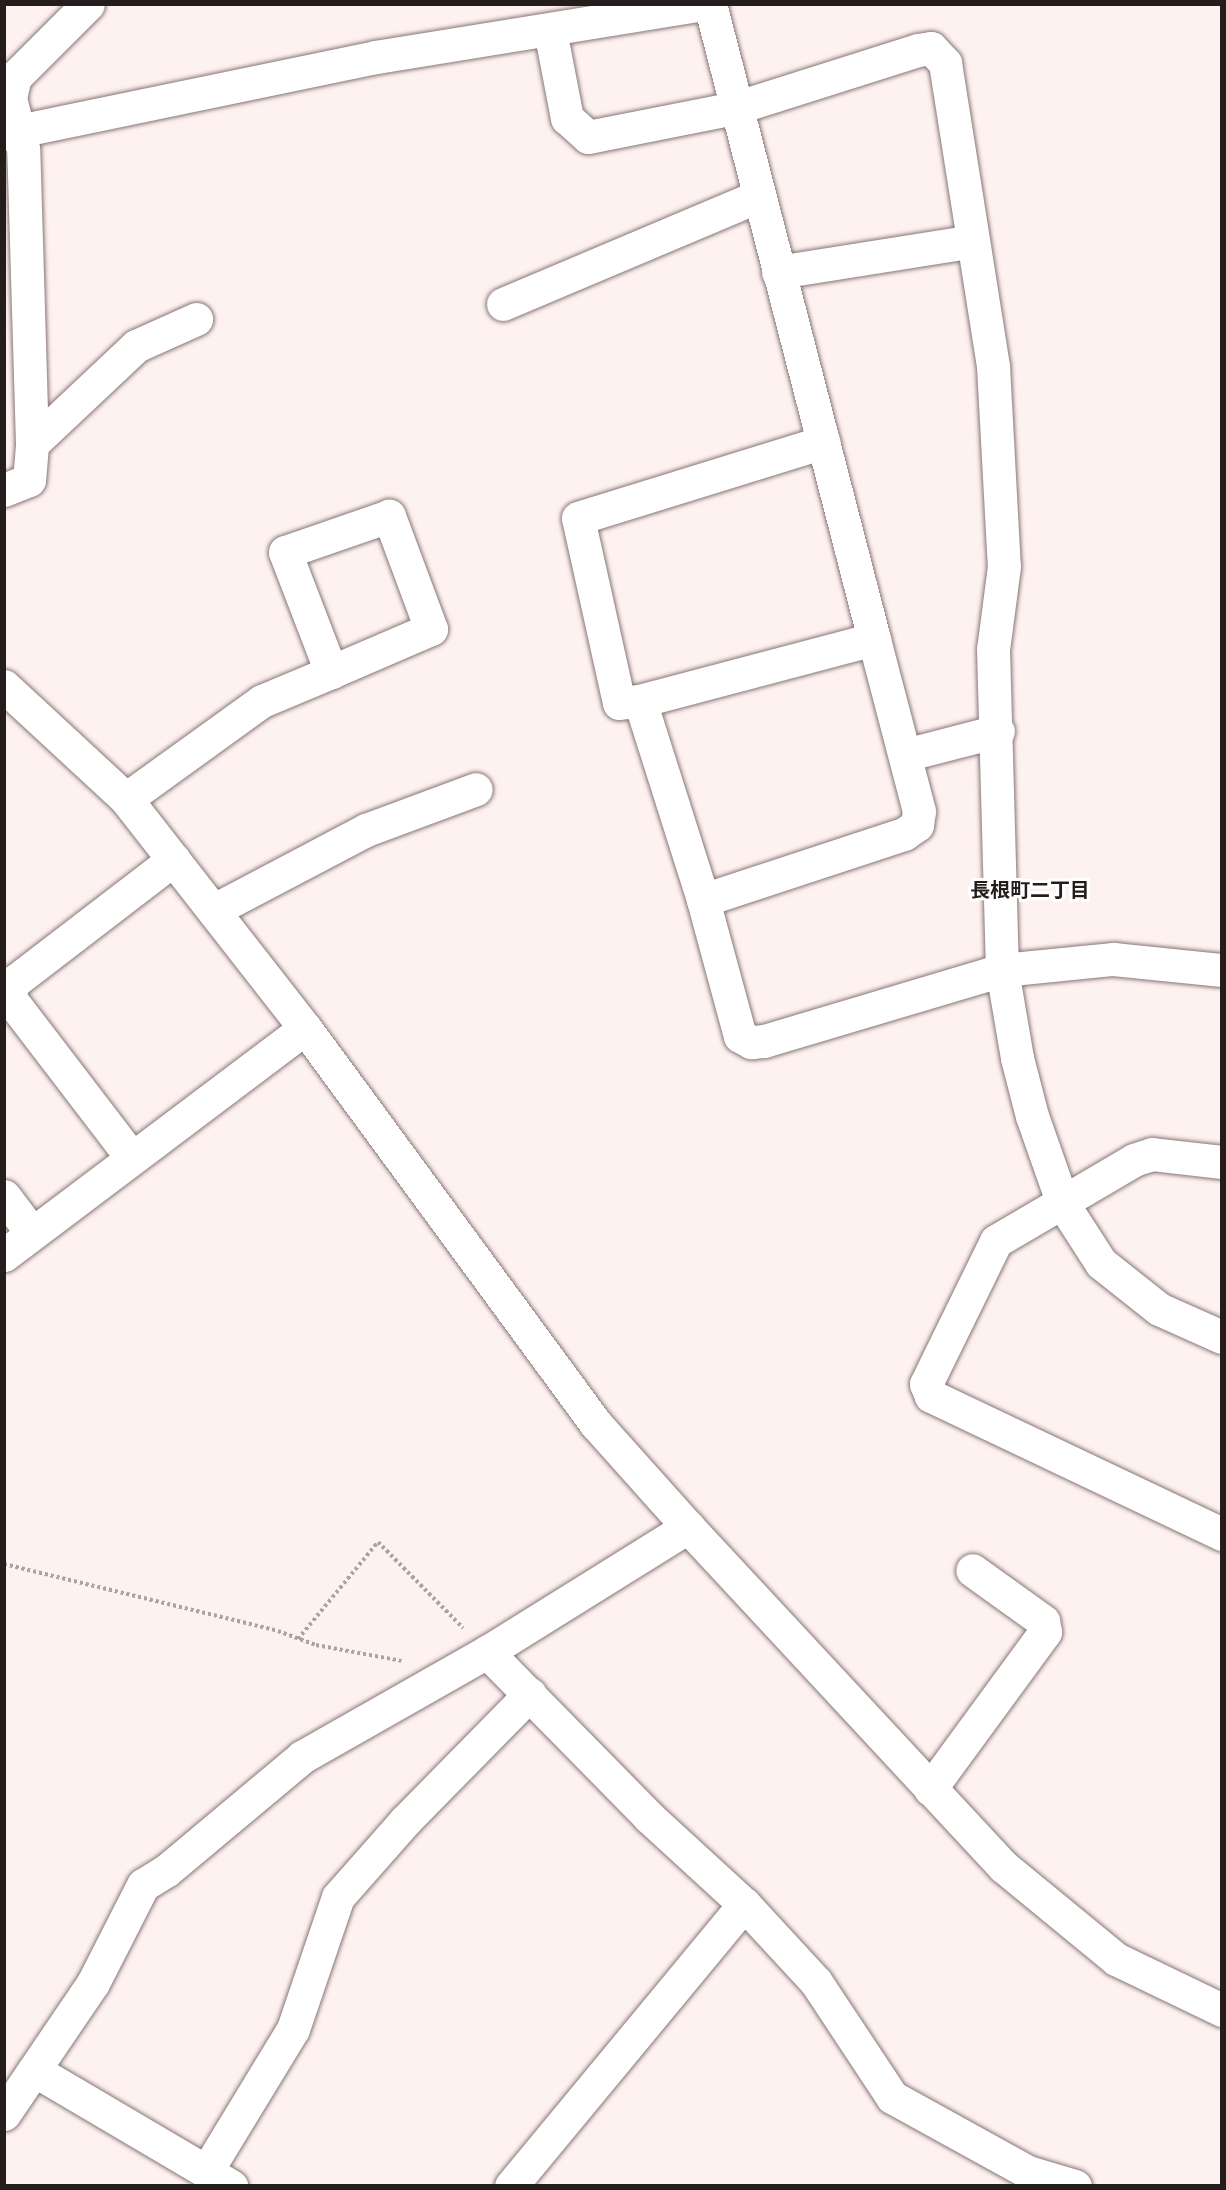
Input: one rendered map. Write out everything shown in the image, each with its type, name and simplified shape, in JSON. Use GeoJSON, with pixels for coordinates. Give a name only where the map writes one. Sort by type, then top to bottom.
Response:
{"type":"FeatureCollection","features":[{"type":"Feature","properties":{"kind":"street"},"geometry":{"type":"LineString","coordinates":[[4,490],[29,480],[32,444],[23,149],[11,132],[10,98],[15,77],[88,4]]}},
{"type":"Feature","properties":{"kind":"street"},"geometry":{"type":"LineString","coordinates":[[11,132],[376,57],[703,4]]}},
{"type":"Feature","properties":{"kind":"street"},"geometry":{"type":"LineString","coordinates":[[703,900],[904,834],[917,825],[919,811],[825,442],[735,108],[710,4]]}},
{"type":"Feature","properties":{"kind":"street"},"geometry":{"type":"LineString","coordinates":[[550,30],[567,118],[588,137],[735,108],[931,48],[945,63],[993,366],[1004,566],[993,649],[998,731],[1002,970],[1029,1104],[1063,1204],[1101,1263],[1159,1309],[1221,1337]]}},
{"type":"Feature","properties":{"kind":"street"},"geometry":{"type":"LineString","coordinates":[[503,304],[759,196]]}},
{"type":"Feature","properties":{"kind":"street"},"geometry":{"type":"LineString","coordinates":[[778,272],[974,242]]}},
{"type":"Feature","properties":{"kind":"street"},"geometry":{"type":"LineString","coordinates":[[32,444],[136,346],[196,319]]}},
{"type":"Feature","properties":{"kind":"street"},"geometry":{"type":"LineString","coordinates":[[825,442],[578,518],[619,703],[640,701],[874,639]]}},
{"type":"Feature","properties":{"kind":"street"},"geometry":{"type":"LineString","coordinates":[[126,799],[262,701],[331,672],[431,629],[389,516],[285,552],[331,672]]}},
{"type":"Feature","properties":{"kind":"street"},"geometry":{"type":"LineString","coordinates":[[4,686],[126,799],[305,1028],[596,1424],[688,1527],[1004,1867],[1079,1931],[1116,1959],[1221,2010]]}},
{"type":"Feature","properties":{"kind":"street"},"geometry":{"type":"LineString","coordinates":[[640,701],[703,900],[740,1036],[751,1042],[1002,970],[1113,959],[1221,970]]}},
{"type":"Feature","properties":{"kind":"street"},"geometry":{"type":"LineString","coordinates":[[905,755],[998,731]]}},
{"type":"Feature","properties":{"kind":"street"},"geometry":{"type":"LineString","coordinates":[[214,910],[366,830],[476,789]]}},
{"type":"Feature","properties":{"kind":"street"},"geometry":{"type":"LineString","coordinates":[[132,1158],[12,1001],[9,991],[15,981],[174,859]]}},
{"type":"Feature","properties":{"kind":"street"},"geometry":{"type":"LineString","coordinates":[[4,1255],[305,1028]]}},
{"type":"Feature","properties":{"kind":"street"},"geometry":{"type":"LineString","coordinates":[[1221,1162],[1152,1154],[1134,1160],[1063,1204],[996,1241],[926,1384],[932,1396],[1221,1534]]}},
{"type":"Feature","properties":{"kind":"street"},"geometry":{"type":"LineString","coordinates":[[4,1196],[32,1233]]}},
{"type":"Feature","properties":{"kind":"street"},"geometry":{"type":"LineString","coordinates":[[4,2114],[93,1983],[144,1885],[167,1870],[302,1757],[487,1652],[688,1527]]}},
{"type":"Feature","properties":{"kind":"street"},"geometry":{"type":"LineString","coordinates":[[930,1789],[1045,1632],[1043,1621],[972,1570]]}},
{"type":"Feature","properties":{"kind":"street"},"geometry":{"type":"LineString","coordinates":[[487,1652],[649,1816],[744,1904],[816,1982],[892,2097],[1028,2172],[1075,2186]]}},
{"type":"Feature","properties":{"kind":"street"},"geometry":{"type":"LineString","coordinates":[[34,2070],[218,2179],[293,2029],[338,1897],[405,1821],[530,1694]]}},
{"type":"Feature","properties":{"kind":"street"},"geometry":{"type":"LineString","coordinates":[[511,2186],[744,1904]]}},
{"type":"Feature","properties":{"kind":"path"},"geometry":{"type":"LineString","coordinates":[[298,1639],[378,1542],[487,1652]]}},
{"type":"Feature","properties":{"kind":"path"},"geometry":{"type":"LineString","coordinates":[[4,1563],[298,1639],[428,1666],[440,1679]]}},
{"type":"Feature","properties":{"kind":"district","name":"長根町二丁目"},"geometry":{"type":"Point","coordinates":[1030,888]}}]}
